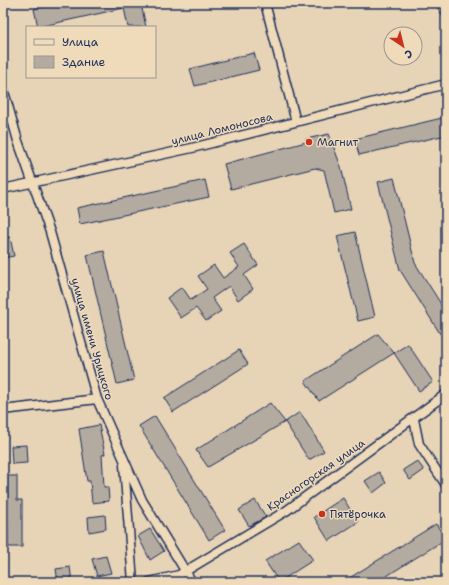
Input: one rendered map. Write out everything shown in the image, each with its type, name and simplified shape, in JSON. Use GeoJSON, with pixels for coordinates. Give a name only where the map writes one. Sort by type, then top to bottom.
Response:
{"type":"FeatureCollection","features":[{"type":"Feature","properties":{"kind":"street"},"geometry":{"type":"LineString","coordinates":[[265,3],[296,122]]}},
{"type":"Feature","properties":{"kind":"street","name":"улица Ломоносова"},"geometry":{"type":"LineString","coordinates":[[3,189],[192,148],[446,84]]}},
{"type":"Feature","properties":{"kind":"street","name":"улица имени Урицкого"},"geometry":{"type":"LineString","coordinates":[[3,88],[18,141],[50,232],[97,399],[142,500],[192,582]]}},
{"type":"Feature","properties":{"kind":"street","name":"Красногорская улица"},"geometry":{"type":"LineString","coordinates":[[149,582],[186,572],[286,511],[414,419],[446,394]]}},
{"type":"Feature","properties":{"kind":"street"},"geometry":{"type":"LineString","coordinates":[[3,410],[97,399]]}},
{"type":"Feature","properties":{"kind":"street"},"geometry":{"type":"LineString","coordinates":[[414,419],[419,444],[446,485]]}},
{"type":"Feature","properties":{"kind":"street"},"geometry":{"type":"LineString","coordinates":[[124,460],[133,582]]}},
{"type":"Feature","properties":{"kind":"building"},"geometry":{"type":"Polygon","coordinates":[[[61,3],[133,3],[134,6],[141,4],[146,26],[128,26],[124,8],[38,26],[34,9],[61,3]]]}},
{"type":"Feature","properties":{"kind":"building"},"geometry":{"type":"Polygon","coordinates":[[[434,3],[446,3],[446,20],[434,3]]]}},
{"type":"Feature","properties":{"kind":"building"},"geometry":{"type":"Polygon","coordinates":[[[254,53],[259,70],[195,86],[190,69],[254,53]]]}},
{"type":"Feature","properties":{"kind":"building"},"geometry":{"type":"Polygon","coordinates":[[[446,117],[446,135],[359,155],[355,139],[446,117]]]}},
{"type":"Feature","properties":{"kind":"building"},"geometry":{"type":"Polygon","coordinates":[[[329,134],[341,167],[351,209],[334,213],[324,170],[315,168],[231,189],[224,164],[306,142],[306,139],[329,134]]]}},
{"type":"Feature","properties":{"kind":"building"},"geometry":{"type":"Polygon","coordinates":[[[394,178],[415,263],[446,312],[446,343],[400,270],[378,182],[394,178]]]}},
{"type":"Feature","properties":{"kind":"building"},"geometry":{"type":"Polygon","coordinates":[[[205,180],[209,197],[80,224],[77,208],[205,180]]]}},
{"type":"Feature","properties":{"kind":"building"},"geometry":{"type":"Polygon","coordinates":[[[355,232],[375,317],[358,321],[337,236],[355,232]]]}},
{"type":"Feature","properties":{"kind":"building"},"geometry":{"type":"Polygon","coordinates":[[[10,237],[14,256],[3,258],[3,238],[10,237]]]}},
{"type":"Feature","properties":{"kind":"building"},"geometry":{"type":"Polygon","coordinates":[[[244,244],[258,265],[244,275],[253,289],[238,300],[229,286],[212,298],[221,311],[206,321],[196,308],[181,318],[167,298],[182,287],[191,300],[207,289],[198,276],[214,265],[223,278],[239,267],[230,253],[244,244]]]}},
{"type":"Feature","properties":{"kind":"building"},"geometry":{"type":"Polygon","coordinates":[[[104,251],[134,380],[117,384],[87,255],[104,251]]]}},
{"type":"Feature","properties":{"kind":"building"},"geometry":{"type":"Polygon","coordinates":[[[378,334],[394,353],[319,401],[305,381],[378,334]]]}},
{"type":"Feature","properties":{"kind":"building"},"geometry":{"type":"Polygon","coordinates":[[[408,344],[433,382],[419,391],[394,353],[408,344]]]}},
{"type":"Feature","properties":{"kind":"building"},"geometry":{"type":"Polygon","coordinates":[[[239,350],[248,364],[173,412],[164,398],[239,350]]]}},
{"type":"Feature","properties":{"kind":"building"},"geometry":{"type":"Polygon","coordinates":[[[270,403],[285,422],[208,467],[196,450],[270,403]]]}},
{"type":"Feature","properties":{"kind":"building"},"geometry":{"type":"Polygon","coordinates":[[[300,412],[324,451],[309,460],[285,422],[300,412]]]}},
{"type":"Feature","properties":{"kind":"building"},"geometry":{"type":"Polygon","coordinates":[[[155,416],[225,530],[209,540],[139,426],[155,416]]]}},
{"type":"Feature","properties":{"kind":"building"},"geometry":{"type":"Polygon","coordinates":[[[99,425],[105,454],[102,455],[104,487],[108,487],[109,501],[92,503],[90,481],[87,481],[79,429],[99,425]]]}},
{"type":"Feature","properties":{"kind":"building"},"geometry":{"type":"Polygon","coordinates":[[[26,445],[27,463],[12,464],[11,446],[26,445]]]}},
{"type":"Feature","properties":{"kind":"building"},"geometry":{"type":"Polygon","coordinates":[[[417,461],[424,470],[410,480],[403,470],[417,461]]]}},
{"type":"Feature","properties":{"kind":"building"},"geometry":{"type":"Polygon","coordinates":[[[379,472],[386,483],[373,493],[365,481],[379,472]]]}},
{"type":"Feature","properties":{"kind":"building"},"geometry":{"type":"Polygon","coordinates":[[[3,476],[17,476],[17,500],[22,500],[22,547],[8,547],[7,493],[3,493],[3,476]]]}},
{"type":"Feature","properties":{"kind":"building"},"geometry":{"type":"Polygon","coordinates":[[[343,498],[358,522],[329,541],[314,517],[343,498]]]}},
{"type":"Feature","properties":{"kind":"building"},"geometry":{"type":"Polygon","coordinates":[[[255,500],[266,517],[249,526],[239,510],[255,500]]]}},
{"type":"Feature","properties":{"kind":"building"},"geometry":{"type":"Polygon","coordinates":[[[105,515],[106,529],[89,532],[88,517],[105,515]]]}},
{"type":"Feature","properties":{"kind":"building"},"geometry":{"type":"Polygon","coordinates":[[[436,524],[446,539],[377,582],[343,582],[436,524]]]}},
{"type":"Feature","properties":{"kind":"building"},"geometry":{"type":"Polygon","coordinates":[[[150,529],[164,551],[150,560],[138,536],[150,529]]]}},
{"type":"Feature","properties":{"kind":"building"},"geometry":{"type":"Polygon","coordinates":[[[299,540],[313,560],[279,582],[265,561],[299,540]]]}},
{"type":"Feature","properties":{"kind":"building"},"geometry":{"type":"Polygon","coordinates":[[[106,556],[111,573],[97,576],[92,559],[106,556]]]}},
{"type":"Feature","properties":{"kind":"building"},"geometry":{"type":"Polygon","coordinates":[[[70,567],[72,582],[58,582],[56,569],[70,567]]]}},
{"type":"Feature","properties":{"kind":"place","name":"Магнит"},"geometry":{"type":"Point","coordinates":[309,142]}},
{"type":"Feature","properties":{"kind":"place","name":"Пятёрочка"},"geometry":{"type":"Point","coordinates":[322,514]}}]}
